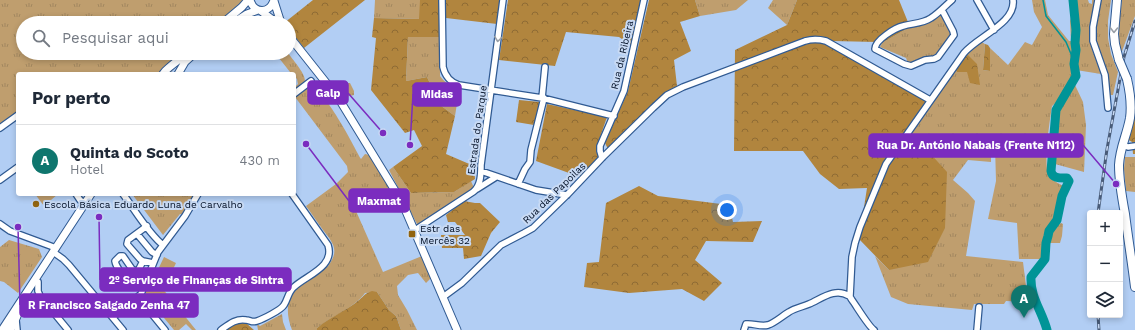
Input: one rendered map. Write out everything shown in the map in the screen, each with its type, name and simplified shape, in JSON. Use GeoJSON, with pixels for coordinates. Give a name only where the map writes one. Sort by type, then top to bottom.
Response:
{"type":"FeatureCollection","features":[{"type":"Feature","properties":{"kind":"main road"},"geometry":{"type":"LineString","coordinates":[[1117,0],[1114,34],[1115,44],[1119,60],[1127,79],[1130,93],[1130,114],[1122,146],[1120,181],[1135,286]]}},
{"type":"Feature","properties":{"kind":"street"},"geometry":{"type":"LineString","coordinates":[[231,16],[249,0],[252,5],[267,16]]}},
{"type":"Feature","properties":{"kind":"street"},"geometry":{"type":"LineString","coordinates":[[442,0],[443,67],[445,75],[449,80],[459,85],[543,98],[614,116]]}},
{"type":"Feature","properties":{"kind":"street","name":"Estrada do Parque"},"geometry":{"type":"LineString","coordinates":[[415,230],[477,189],[481,171],[503,0]]}},
{"type":"Feature","properties":{"kind":"street","name":"Rua da Ribeira"},"geometry":{"type":"LineString","coordinates":[[602,158],[600,146],[624,91],[644,0]]}},
{"type":"Feature","properties":{"kind":"street"},"geometry":{"type":"LineString","coordinates":[[942,10],[954,35],[948,45],[936,58],[908,66],[876,49],[876,44],[894,30],[926,21],[942,10],[952,0]]}},
{"type":"Feature","properties":{"kind":"street"},"geometry":{"type":"LineString","coordinates":[[977,0],[994,30]]}},
{"type":"Feature","properties":{"kind":"street"},"geometry":{"type":"LineString","coordinates":[[874,330],[869,326],[850,296],[852,257],[855,243],[881,175],[889,158],[966,50],[994,30],[1011,12],[1013,8],[1013,0]]}},
{"type":"Feature","properties":{"kind":"street"},"geometry":{"type":"LineString","coordinates":[[1098,0],[1093,27],[1093,41],[1105,75],[1108,108]]}},
{"type":"Feature","properties":{"kind":"street"},"geometry":{"type":"LineString","coordinates":[[244,16],[269,8],[274,1]]}},
{"type":"Feature","properties":{"kind":"street"},"geometry":{"type":"LineString","coordinates":[[274,1],[279,16]]}},
{"type":"Feature","properties":{"kind":"street","name":"Rua das Papoilas"},"geometry":{"type":"LineString","coordinates":[[443,297],[462,283],[502,245],[524,234],[532,228],[567,195],[662,99],[674,91],[811,39],[819,39],[826,41],[930,100]]}},
{"type":"Feature","properties":{"kind":"street"},"geometry":{"type":"LineString","coordinates":[[296,45],[342,104],[402,202],[457,330]]}},
{"type":"Feature","properties":{"kind":"street"},"geometry":{"type":"LineString","coordinates":[[164,72],[179,60]]}},
{"type":"Feature","properties":{"kind":"street"},"geometry":{"type":"LineString","coordinates":[[179,72],[186,60]]}},
{"type":"Feature","properties":{"kind":"street"},"geometry":{"type":"LineString","coordinates":[[518,184],[530,162],[531,150],[543,98],[545,67]]}},
{"type":"Feature","properties":{"kind":"street"},"geometry":{"type":"LineString","coordinates":[[170,68],[173,68],[176,72]]}},
{"type":"Feature","properties":{"kind":"street"},"geometry":{"type":"LineString","coordinates":[[296,92],[311,81]]}},
{"type":"Feature","properties":{"kind":"street"},"geometry":{"type":"LineString","coordinates":[[0,128],[16,116]]}},
{"type":"Feature","properties":{"kind":"street"},"geometry":{"type":"LineString","coordinates":[[1122,146],[1135,146]]}},
{"type":"Feature","properties":{"kind":"street"},"geometry":{"type":"LineString","coordinates":[[0,180],[16,168]]}},
{"type":"Feature","properties":{"kind":"street"},"geometry":{"type":"LineString","coordinates":[[481,171],[536,190],[567,195]]}},
{"type":"Feature","properties":{"kind":"street"},"geometry":{"type":"LineString","coordinates":[[477,189],[496,177]]}},
{"type":"Feature","properties":{"kind":"street"},"geometry":{"type":"LineString","coordinates":[[77,196],[85,204]]}},
{"type":"Feature","properties":{"kind":"street"},"geometry":{"type":"LineString","coordinates":[[9,330],[13,319],[90,196]]}},
{"type":"Feature","properties":{"kind":"street"},"geometry":{"type":"LineString","coordinates":[[2,330],[18,313],[56,251],[95,196]]}},
{"type":"Feature","properties":{"kind":"street"},"geometry":{"type":"LineString","coordinates":[[124,196],[163,245]]}},
{"type":"Feature","properties":{"kind":"street"},"geometry":{"type":"LineString","coordinates":[[113,317],[138,297],[143,290],[157,255],[186,216],[197,196]]}},
{"type":"Feature","properties":{"kind":"street"},"geometry":{"type":"LineString","coordinates":[[221,330],[230,323],[240,319],[251,322],[256,321],[283,307],[288,294],[293,288],[327,261],[330,253],[328,245],[293,196]]}},
{"type":"Feature","properties":{"kind":"street"},"geometry":{"type":"LineString","coordinates":[[0,224],[10,231],[56,251],[123,330]]}},
{"type":"Feature","properties":{"kind":"street"},"geometry":{"type":"LineString","coordinates":[[147,226],[128,240],[127,244],[140,259],[153,263]]}},
{"type":"Feature","properties":{"kind":"street"},"geometry":{"type":"LineString","coordinates":[[137,234],[152,252],[157,255]]}},
{"type":"Feature","properties":{"kind":"street"},"geometry":{"type":"LineString","coordinates":[[137,272],[143,261]]}},
{"type":"Feature","properties":{"kind":"street"},"geometry":{"type":"LineString","coordinates":[[38,282],[38,293],[68,330]]}},
{"type":"Feature","properties":{"kind":"street"},"geometry":{"type":"LineString","coordinates":[[744,330],[746,324],[762,326],[770,324],[794,309],[830,294],[839,292],[850,296]]}},
{"type":"Feature","properties":{"kind":"street"},"geometry":{"type":"LineString","coordinates":[[138,297],[165,330]]}},
{"type":"Feature","properties":{"kind":"street"},"geometry":{"type":"LineString","coordinates":[[27,298],[36,298],[43,305],[47,304]]}},
{"type":"Feature","properties":{"kind":"street"},"geometry":{"type":"LineString","coordinates":[[977,330],[979,307]]}},
{"type":"Feature","properties":{"kind":"street"},"geometry":{"type":"LineString","coordinates":[[13,319],[17,330]]}},
{"type":"Feature","properties":{"kind":"green space"},"geometry":{"type":"Polygon","coordinates":[[[0,0],[243,0],[241,4],[226,16],[16,16],[16,60],[179,60],[171,72],[16,72],[16,113],[0,125],[0,0]]]}},
{"type":"Feature","properties":{"kind":"green space"},"geometry":{"type":"Polygon","coordinates":[[[313,0],[365,0],[304,48],[296,38],[296,16],[293,16],[313,0]]]}},
{"type":"Feature","properties":{"kind":"green space"},"geometry":{"type":"Polygon","coordinates":[[[375,0],[420,0],[420,19],[374,18],[375,0]]]}},
{"type":"Feature","properties":{"kind":"green space"},"geometry":{"type":"Polygon","coordinates":[[[420,0],[439,0],[440,37],[408,37],[406,81],[427,77],[440,105],[455,116],[446,154],[474,166],[475,179],[454,192],[411,193],[393,167],[422,146],[414,130],[405,133],[371,90],[376,38],[372,37],[374,18],[419,19],[420,0]]]}},
{"type":"Feature","properties":{"kind":"green space"},"geometry":{"type":"Polygon","coordinates":[[[446,0],[501,0],[497,24],[446,18],[446,0]]]}},
{"type":"Feature","properties":{"kind":"green space"},"geometry":{"type":"Polygon","coordinates":[[[508,0],[643,0],[631,45],[619,37],[566,32],[555,66],[499,60],[508,0]]]}},
{"type":"Feature","properties":{"kind":"green space"},"geometry":{"type":"Polygon","coordinates":[[[649,0],[695,0],[700,16],[680,22],[691,51],[674,60],[677,86],[666,92],[608,149],[605,143],[628,91],[649,0]]]}},
{"type":"Feature","properties":{"kind":"green space"},"geometry":{"type":"Polygon","coordinates":[[[695,0],[748,0],[736,10],[700,16],[695,0]]]}},
{"type":"Feature","properties":{"kind":"green space"},"geometry":{"type":"Polygon","coordinates":[[[773,0],[797,0],[787,25],[768,8],[773,0]]]}},
{"type":"Feature","properties":{"kind":"green space"},"geometry":{"type":"Polygon","coordinates":[[[797,0],[899,0],[910,27],[882,43],[832,41],[933,101],[907,138],[899,153],[928,151],[947,172],[945,228],[928,262],[889,270],[859,239],[867,188],[839,189],[820,174],[803,151],[734,151],[735,50],[787,25],[797,0]]]}},
{"type":"Feature","properties":{"kind":"green space"},"geometry":{"type":"Polygon","coordinates":[[[1032,0],[1045,0],[1048,15],[1069,41],[1071,41],[1071,0],[1088,0],[1089,3],[1092,4],[1092,0],[1095,0],[1090,38],[1101,74],[1076,70],[1076,81],[1073,78],[1059,100],[1052,106],[1047,144],[1048,173],[1051,179],[1063,186],[1056,217],[1047,229],[1044,236],[1042,259],[1019,259],[1017,223],[988,219],[996,181],[995,146],[991,145],[991,162],[968,160],[953,180],[975,201],[966,256],[1023,262],[1028,302],[1006,301],[1004,304],[974,304],[972,310],[908,304],[891,297],[875,256],[889,270],[928,151],[907,138],[955,70],[957,72],[968,72],[966,53],[980,41],[985,44],[983,70],[990,71],[990,48],[1008,65],[1025,42],[1032,45],[1042,27],[1034,12],[1032,0]]]}},
{"type":"Feature","properties":{"kind":"green space"},"geometry":{"type":"Polygon","coordinates":[[[1101,0],[1111,0],[1108,21],[1108,38],[1111,54],[1118,72],[1113,95],[1109,95],[1108,75],[1101,60],[1095,40],[1095,31],[1101,0]]]}},
{"type":"Feature","properties":{"kind":"green space"},"geometry":{"type":"Polygon","coordinates":[[[1122,0],[1135,0],[1135,16],[1121,54],[1118,32],[1122,0]]]}},
{"type":"Feature","properties":{"kind":"green space"},"geometry":{"type":"Polygon","coordinates":[[[939,15],[942,16],[952,34],[938,55],[913,63],[908,63],[906,58],[880,47],[882,43],[910,27],[917,26],[939,15]]]}},
{"type":"Feature","properties":{"kind":"green space"},"geometry":{"type":"Polygon","coordinates":[[[408,37],[440,37],[440,76],[446,83],[459,91],[455,116],[440,105],[427,77],[406,81],[408,37]]]}},
{"type":"Feature","properties":{"kind":"green space"},"geometry":{"type":"Polygon","coordinates":[[[985,44],[990,48],[990,71],[983,70],[985,44]]]}},
{"type":"Feature","properties":{"kind":"green space"},"geometry":{"type":"Polygon","coordinates":[[[966,53],[977,64],[980,85],[970,83],[967,72],[957,72],[955,70],[966,53]]]}},
{"type":"Feature","properties":{"kind":"green space"},"geometry":{"type":"Polygon","coordinates":[[[281,60],[293,60],[302,72],[305,80],[304,83],[296,90],[296,86],[298,84],[296,72],[290,72],[281,60]]]}},
{"type":"Feature","properties":{"kind":"green space"},"geometry":{"type":"Polygon","coordinates":[[[346,82],[350,83],[354,91],[354,95],[345,97],[341,91],[341,86],[346,82]]]}},
{"type":"Feature","properties":{"kind":"green space"},"geometry":{"type":"Polygon","coordinates":[[[1075,85],[1083,102],[1086,125],[1084,172],[1055,164],[1059,110],[1075,85]]]}},
{"type":"Feature","properties":{"kind":"green space"},"geometry":{"type":"Polygon","coordinates":[[[309,87],[316,90],[323,97],[338,118],[361,159],[365,154],[369,155],[393,194],[356,211],[383,272],[422,256],[431,278],[426,283],[418,273],[408,275],[397,286],[398,295],[417,330],[401,330],[396,316],[389,310],[377,292],[365,293],[349,308],[317,328],[317,330],[292,330],[288,317],[290,298],[301,285],[328,266],[334,255],[334,247],[330,239],[306,206],[336,184],[348,172],[347,166],[296,98],[296,96],[309,87]]]}},
{"type":"Feature","properties":{"kind":"green space"},"geometry":{"type":"Polygon","coordinates":[[[519,100],[540,102],[534,125],[516,122],[519,100]]]}},
{"type":"Feature","properties":{"kind":"green space"},"geometry":{"type":"Polygon","coordinates":[[[547,104],[607,117],[596,149],[599,157],[580,177],[536,161],[547,104]]]}},
{"type":"Feature","properties":{"kind":"green space"},"geometry":{"type":"Polygon","coordinates":[[[1135,111],[1135,154],[1133,154],[1132,142],[1127,139],[1131,130],[1135,111]]]}},
{"type":"Feature","properties":{"kind":"green space"},"geometry":{"type":"Polygon","coordinates":[[[1125,157],[1135,157],[1135,192],[1126,191],[1124,169],[1125,157]]]}},
{"type":"Feature","properties":{"kind":"green space"},"geometry":{"type":"Polygon","coordinates":[[[393,167],[411,193],[454,192],[471,181],[474,188],[419,225],[417,224],[389,170],[393,167]]]}},
{"type":"Feature","properties":{"kind":"green space"},"geometry":{"type":"Polygon","coordinates":[[[639,186],[658,196],[729,205],[733,222],[762,221],[753,242],[706,241],[695,260],[722,283],[704,301],[682,289],[629,293],[584,287],[587,263],[599,262],[606,203],[639,186]]]}},
{"type":"Feature","properties":{"kind":"green space"},"geometry":{"type":"Polygon","coordinates":[[[36,196],[56,196],[44,206],[36,196]]]}},
{"type":"Feature","properties":{"kind":"green space"},"geometry":{"type":"Polygon","coordinates":[[[134,196],[194,196],[183,215],[180,214],[163,235],[134,196]]]}},
{"type":"Feature","properties":{"kind":"green space"},"geometry":{"type":"Polygon","coordinates":[[[464,201],[480,203],[500,222],[491,233],[481,256],[464,259],[463,248],[442,248],[441,235],[465,235],[455,222],[448,222],[446,215],[464,201]]]}},
{"type":"Feature","properties":{"kind":"green space"},"geometry":{"type":"Polygon","coordinates":[[[1061,223],[1063,224],[1060,243],[1048,243],[1052,231],[1061,223]]]}},
{"type":"Feature","properties":{"kind":"green space"},"geometry":{"type":"Polygon","coordinates":[[[9,240],[39,249],[42,257],[18,293],[4,282],[0,281],[0,247],[9,240]]]}},
{"type":"Feature","properties":{"kind":"green space"},"geometry":{"type":"Polygon","coordinates":[[[164,257],[176,263],[166,284],[154,278],[164,257]]]}},
{"type":"Feature","properties":{"kind":"green space"},"geometry":{"type":"Polygon","coordinates":[[[152,277],[196,330],[192,330],[186,324],[179,330],[174,330],[150,301],[147,303],[145,297],[152,277]]]}},
{"type":"Feature","properties":{"kind":"green space"},"geometry":{"type":"Polygon","coordinates":[[[372,291],[377,292],[389,310],[396,316],[401,330],[317,330],[317,328],[322,324],[372,291]]]}},
{"type":"Feature","properties":{"kind":"green space"},"geometry":{"type":"Polygon","coordinates":[[[282,314],[286,330],[258,330],[257,324],[260,326],[282,314]]]}},
{"type":"Feature","properties":{"kind":"green space"},"geometry":{"type":"Polygon","coordinates":[[[236,322],[246,323],[254,330],[226,330],[236,322]]]}},
{"type":"Feature","properties":{"kind":"waterway"},"geometry":{"type":"LineString","coordinates":[[1043,0],[1046,16],[1066,42],[1074,61]]}},
{"type":"Feature","properties":{"kind":"waterway"},"geometry":{"type":"LineString","coordinates":[[1047,330],[1034,298],[1031,277],[1045,259],[1046,243],[1049,231],[1057,220],[1062,196],[1069,181],[1067,178],[1055,177],[1051,171],[1056,110],[1076,76],[1074,64],[1076,30],[1073,0]]}},
{"type":"Feature","properties":{"kind":"railway"},"geometry":{"type":"LineString","coordinates":[[1098,210],[1107,149],[1124,57],[1135,21]]}},
{"type":"Feature","properties":{"kind":"railway"},"geometry":{"type":"LineString","coordinates":[[1098,318],[1099,330]]}},
{"type":"Feature","properties":{"kind":"place","name":"Galp"},"geometry":{"type":"Point","coordinates":[383,133]}},
{"type":"Feature","properties":{"kind":"place","name":"Maxmat"},"geometry":{"type":"Point","coordinates":[306,144]}},
{"type":"Feature","properties":{"kind":"place","name":"Midas"},"geometry":{"type":"Point","coordinates":[410,145]}},
{"type":"Feature","properties":{"kind":"place","name":"Rua Dr. António Nabais (Frente N112)"},"geometry":{"type":"Point","coordinates":[1116,184]}},
{"type":"Feature","properties":{"kind":"place","name":"Escola Básica Eduardo Luna de Carvalho"},"geometry":{"type":"Point","coordinates":[36,204]}},
{"type":"Feature","properties":{"kind":"place","name":"2º Serviço de Finanças de Sintra"},"geometry":{"type":"Point","coordinates":[99,217]}},
{"type":"Feature","properties":{"kind":"place","name":"R Francisco Salgado Zenha 47"},"geometry":{"type":"Point","coordinates":[18,227]}},
{"type":"Feature","properties":{"kind":"place","name":"Estr das Mercês 32"},"geometry":{"type":"Point","coordinates":[412,234]}},
{"type":"Feature","properties":{"kind":"place","name":"Quinta do Scoto"},"geometry":{"type":"Point","coordinates":[1024,318]}}]}
